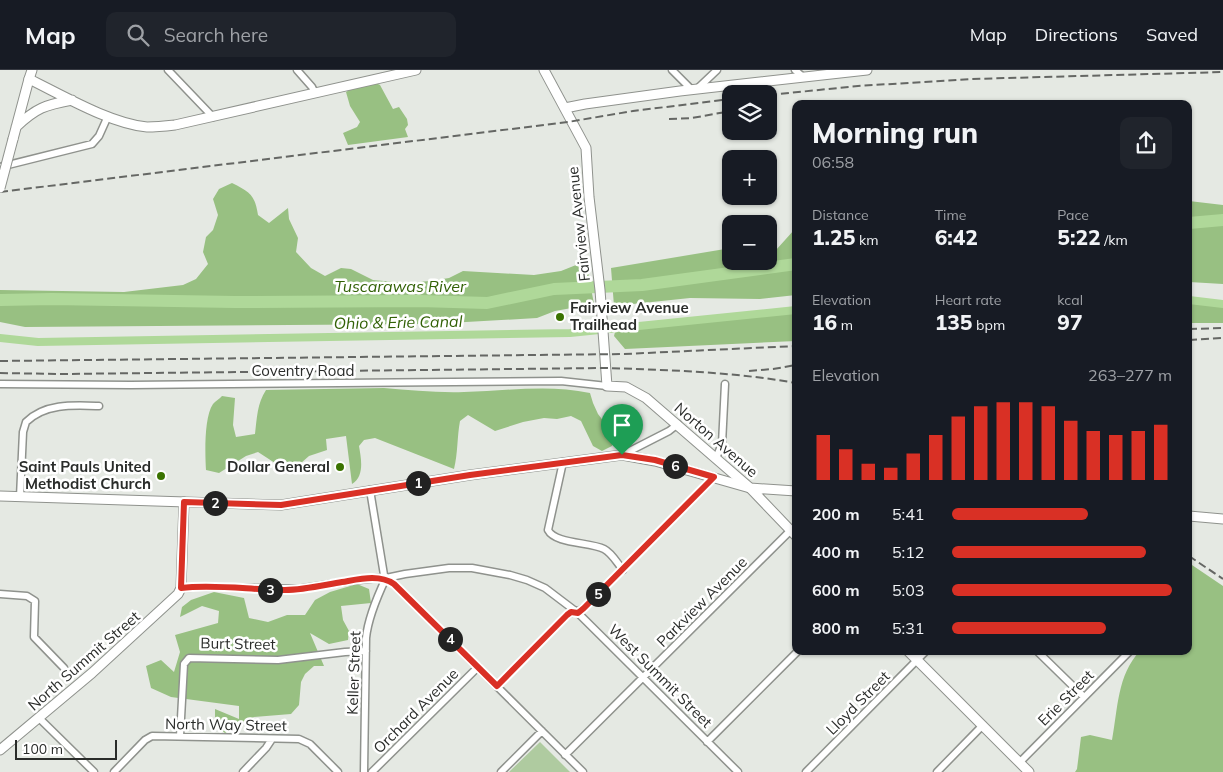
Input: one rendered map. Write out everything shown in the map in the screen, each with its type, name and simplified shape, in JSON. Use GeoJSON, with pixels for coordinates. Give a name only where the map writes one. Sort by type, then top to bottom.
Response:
{"type":"FeatureCollection","features":[{"type":"Feature","properties":{"kind":"main road"},"geometry":{"type":"LineString","coordinates":[[0,188],[30,75],[72,100],[108,116],[133,125],[153,127],[175,125],[213,117],[416,70]]}},
{"type":"Feature","properties":{"kind":"main road","name":"Fairview Avenue"},"geometry":{"type":"LineString","coordinates":[[544,70],[586,148],[589,197],[605,346],[607,386]]}},
{"type":"Feature","properties":{"kind":"main road"},"geometry":{"type":"LineString","coordinates":[[565,108],[798,73],[866,70]]}},
{"type":"Feature","properties":{"kind":"main road"},"geometry":{"type":"LineString","coordinates":[[16,127],[36,110],[50,104],[72,100]]}},
{"type":"Feature","properties":{"kind":"main road","name":"Norton Avenue"},"geometry":{"type":"LineString","coordinates":[[607,386],[626,387],[635,391],[678,424],[750,488],[792,532]]}},
{"type":"Feature","properties":{"kind":"main road"},"geometry":{"type":"LineString","coordinates":[[0,496],[281,505],[370,490],[622,455],[655,460],[750,488],[792,491]]}},
{"type":"Feature","properties":{"kind":"main road"},"geometry":{"type":"LineString","coordinates":[[181,588],[184,502]]}},
{"type":"Feature","properties":{"kind":"main road"},"geometry":{"type":"LineString","coordinates":[[1192,516],[1223,518]]}},
{"type":"Feature","properties":{"kind":"main road","name":"North Summit Street"},"geometry":{"type":"LineString","coordinates":[[0,750],[123,646],[173,600],[181,588]]}},
{"type":"Feature","properties":{"kind":"main road"},"geometry":{"type":"LineString","coordinates":[[912,655],[1029,772]]}},
{"type":"Feature","properties":{"kind":"street"},"geometry":{"type":"LineString","coordinates":[[169,70],[213,117]]}},
{"type":"Feature","properties":{"kind":"street"},"geometry":{"type":"LineString","coordinates":[[297,70],[312,86],[315,93]]}},
{"type":"Feature","properties":{"kind":"street"},"geometry":{"type":"LineString","coordinates":[[672,70],[694,90],[717,70]]}},
{"type":"Feature","properties":{"kind":"street"},"geometry":{"type":"LineString","coordinates":[[0,167],[92,144],[99,136],[108,116]]}},
{"type":"Feature","properties":{"kind":"street","name":"Coventry Road"},"geometry":{"type":"LineString","coordinates":[[0,384],[131,385],[561,381],[607,386]]}},
{"type":"Feature","properties":{"kind":"street"},"geometry":{"type":"LineString","coordinates":[[716,458],[722,444],[725,384]]}},
{"type":"Feature","properties":{"kind":"street"},"geometry":{"type":"LineString","coordinates":[[20,497],[26,422],[42,411],[58,406],[99,406]]}},
{"type":"Feature","properties":{"kind":"street"},"geometry":{"type":"LineString","coordinates":[[622,455],[669,431],[678,424]]}},
{"type":"Feature","properties":{"kind":"street"},"geometry":{"type":"LineString","coordinates":[[563,462],[548,530],[549,533],[558,539],[605,550],[623,570]]}},
{"type":"Feature","properties":{"kind":"street"},"geometry":{"type":"LineString","coordinates":[[497,686],[567,615],[571,612],[578,613],[623,570],[714,477]]}},
{"type":"Feature","properties":{"kind":"street"},"geometry":{"type":"LineString","coordinates":[[370,490],[382,569],[386,578],[583,772]]}},
{"type":"Feature","properties":{"kind":"street","name":"Parkview Avenue"},"geometry":{"type":"LineString","coordinates":[[566,755],[792,534]]}},
{"type":"Feature","properties":{"kind":"street","name":"West Summit Street"},"geometry":{"type":"LineString","coordinates":[[181,588],[286,590],[449,568],[472,568],[510,575],[545,588],[578,613],[738,772]]}},
{"type":"Feature","properties":{"kind":"street","name":"Keller Street"},"geometry":{"type":"LineString","coordinates":[[364,772],[367,628],[386,578]]}},
{"type":"Feature","properties":{"kind":"street"},"geometry":{"type":"LineString","coordinates":[[0,594],[31,597],[35,602],[34,637],[64,668]]}},
{"type":"Feature","properties":{"kind":"street","name":"Burt Street"},"geometry":{"type":"LineString","coordinates":[[180,736],[184,664],[189,658],[278,660],[366,651]]}},
{"type":"Feature","properties":{"kind":"street"},"geometry":{"type":"LineString","coordinates":[[708,742],[794,655]]}},
{"type":"Feature","properties":{"kind":"street","name":"Lloyd Street"},"geometry":{"type":"LineString","coordinates":[[806,772],[922,655]]}},
{"type":"Feature","properties":{"kind":"street"},"geometry":{"type":"LineString","coordinates":[[1042,655],[1084,697]]}},
{"type":"Feature","properties":{"kind":"street","name":"Erie Street"},"geometry":{"type":"LineString","coordinates":[[1020,762],[1126,655]]}},
{"type":"Feature","properties":{"kind":"street","name":"Orchard Avenue"},"geometry":{"type":"LineString","coordinates":[[372,772],[478,667]]}},
{"type":"Feature","properties":{"kind":"street"},"geometry":{"type":"LineString","coordinates":[[39,718],[94,772]]}},
{"type":"Feature","properties":{"kind":"street"},"geometry":{"type":"LineString","coordinates":[[937,772],[983,726]]}},
{"type":"Feature","properties":{"kind":"street"},"geometry":{"type":"LineString","coordinates":[[501,772],[542,731]]}},
{"type":"Feature","properties":{"kind":"street","name":"North Way Street"},"geometry":{"type":"LineString","coordinates":[[114,772],[149,737],[180,736],[304,740],[338,772]]}},
{"type":"Feature","properties":{"kind":"street"},"geometry":{"type":"LineString","coordinates":[[243,772],[272,739]]}},
{"type":"Feature","properties":{"kind":"green space"},"geometry":{"type":"Polygon","coordinates":[[[376,83],[380,85],[393,109],[399,107],[407,119],[408,125],[405,129],[408,137],[348,145],[343,133],[357,127],[360,122],[350,106],[346,92],[376,83]]]}},
{"type":"Feature","properties":{"kind":"green space"},"geometry":{"type":"Polygon","coordinates":[[[232,183],[251,195],[258,215],[269,223],[288,208],[289,219],[298,238],[296,252],[311,268],[325,276],[341,268],[351,269],[373,280],[406,283],[449,278],[463,271],[534,275],[561,271],[586,261],[594,304],[555,311],[537,318],[431,324],[25,327],[0,322],[0,290],[124,292],[183,285],[196,279],[208,264],[203,252],[206,237],[213,230],[218,215],[213,199],[219,189],[232,183]]]}},
{"type":"Feature","properties":{"kind":"green space"},"geometry":{"type":"Polygon","coordinates":[[[1192,201],[1223,205],[1223,284],[1192,282],[1192,201]]]}},
{"type":"Feature","properties":{"kind":"green space"},"geometry":{"type":"Polygon","coordinates":[[[792,232],[792,295],[760,299],[690,298],[614,306],[611,268],[722,250],[722,270],[777,270],[777,249],[792,232]]]}},
{"type":"Feature","properties":{"kind":"green space"},"geometry":{"type":"Polygon","coordinates":[[[1192,299],[1223,303],[1223,323],[1192,323],[1192,299]]]}},
{"type":"Feature","properties":{"kind":"green space"},"geometry":{"type":"Polygon","coordinates":[[[792,310],[792,341],[625,349],[614,336],[616,328],[792,310]]]}},
{"type":"Feature","properties":{"kind":"green space"},"geometry":{"type":"Polygon","coordinates":[[[384,388],[454,392],[543,388],[590,393],[598,414],[614,435],[612,446],[602,451],[593,446],[581,421],[571,416],[523,422],[495,431],[468,415],[460,421],[454,469],[375,438],[364,440],[359,446],[360,472],[356,481],[352,484],[346,436],[326,439],[327,450],[309,456],[301,463],[290,468],[278,465],[258,452],[246,456],[219,473],[206,470],[205,455],[208,418],[213,404],[222,396],[235,398],[233,425],[236,437],[255,434],[259,406],[266,390],[384,388]]]}},
{"type":"Feature","properties":{"kind":"green space"},"geometry":{"type":"Polygon","coordinates":[[[1192,565],[1223,586],[1223,772],[1075,772],[1081,737],[1090,735],[1112,740],[1120,693],[1132,660],[1136,655],[1192,655],[1192,565]]]}},
{"type":"Feature","properties":{"kind":"green space"},"geometry":{"type":"Polygon","coordinates":[[[357,584],[369,589],[371,603],[341,606],[343,620],[349,631],[348,640],[329,644],[310,633],[324,666],[314,666],[305,674],[301,682],[299,705],[291,714],[254,717],[225,733],[215,726],[215,709],[239,719],[239,706],[171,697],[151,688],[146,666],[161,660],[174,672],[180,652],[175,635],[218,623],[219,611],[202,606],[180,617],[182,607],[191,600],[214,592],[244,598],[249,618],[268,622],[287,615],[305,615],[315,600],[330,592],[357,584]]]}},
{"type":"Feature","properties":{"kind":"green space"},"geometry":{"type":"Polygon","coordinates":[[[540,742],[570,772],[509,772],[540,742]]]}},
{"type":"Feature","properties":{"kind":"waterway","name":"Tuscarawas River"},"geometry":{"type":"LineString","coordinates":[[1192,223],[1223,220]]}},
{"type":"Feature","properties":{"kind":"waterway","name":"Tuscarawas River"},"geometry":{"type":"LineString","coordinates":[[0,300],[420,301],[487,303],[554,289],[642,285],[792,265]]}},
{"type":"Feature","properties":{"kind":"waterway","name":"Ohio & Erie Canal"},"geometry":{"type":"LineString","coordinates":[[1192,300],[1223,304]]}},
{"type":"Feature","properties":{"kind":"waterway","name":"Ohio & Erie Canal"},"geometry":{"type":"LineString","coordinates":[[0,338],[38,342],[570,333],[792,310]]}},
{"type":"Feature","properties":{"kind":"railway"},"geometry":{"type":"LineString","coordinates":[[777,94],[858,86],[972,79],[1223,72]]}},
{"type":"Feature","properties":{"kind":"railway"},"geometry":{"type":"LineString","coordinates":[[0,192],[568,122],[633,111],[722,100]]}},
{"type":"Feature","properties":{"kind":"railway"},"geometry":{"type":"LineString","coordinates":[[669,119],[692,118],[722,113]]}},
{"type":"Feature","properties":{"kind":"railway"},"geometry":{"type":"LineString","coordinates":[[1192,329],[1223,328]]}},
{"type":"Feature","properties":{"kind":"railway"},"geometry":{"type":"LineString","coordinates":[[1192,340],[1223,338]]}},
{"type":"Feature","properties":{"kind":"railway"},"geometry":{"type":"LineString","coordinates":[[0,361],[624,354],[792,346]]}},
{"type":"Feature","properties":{"kind":"railway"},"geometry":{"type":"LineString","coordinates":[[749,371],[792,366]]}},
{"type":"Feature","properties":{"kind":"railway"},"geometry":{"type":"LineString","coordinates":[[0,373],[61,374],[606,368],[725,374],[792,382]]}},
{"type":"Feature","properties":{"kind":"railway"},"geometry":{"type":"LineString","coordinates":[[1192,558],[1223,579]]}},
{"type":"Feature","properties":{"kind":"place","name":"Fairview Avenue Trailhead"},"geometry":{"type":"Point","coordinates":[560,317]}},
{"type":"Feature","properties":{"kind":"place","name":"Dollar General"},"geometry":{"type":"Point","coordinates":[340,467]}},
{"type":"Feature","properties":{"kind":"place","name":"Saint Pauls United Methodist Church"},"geometry":{"type":"Point","coordinates":[161,476]}},
{"type":"Feature","properties":{"kind":"route"},"geometry":{"type":"LineString","coordinates":[[622,455],[655,460],[714,477],[584,608],[578,613],[571,612],[567,615],[497,686],[386,578],[286,590],[181,588],[184,502],[281,505],[470,475],[622,455]]}}]}
